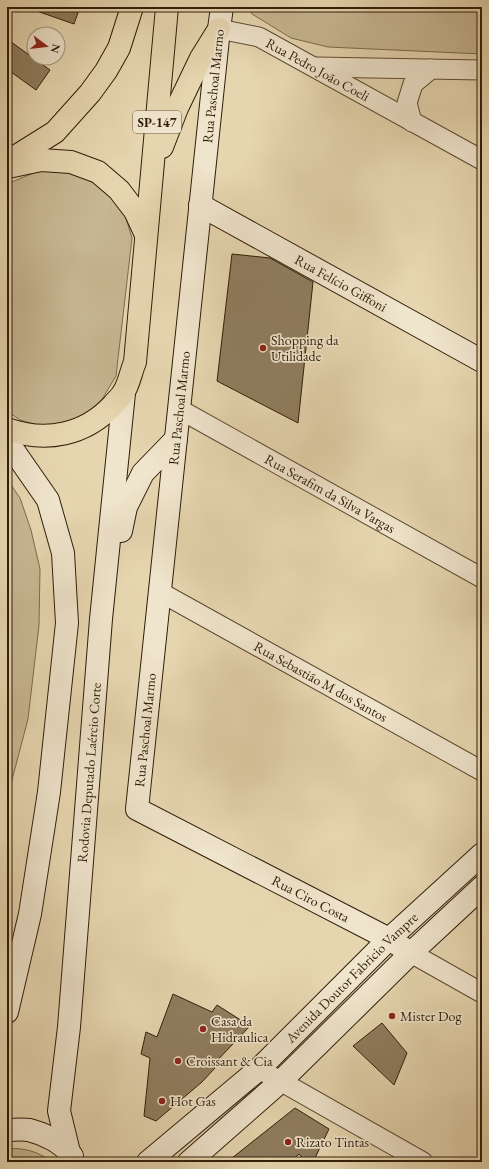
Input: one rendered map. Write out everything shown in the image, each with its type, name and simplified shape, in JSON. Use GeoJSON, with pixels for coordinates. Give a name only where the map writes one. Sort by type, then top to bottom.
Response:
{"type":"FeatureCollection","features":[{"type":"Feature","properties":{"kind":"main road"},"geometry":{"type":"LineString","coordinates":[[7,162],[55,132],[90,93],[119,48],[132,7]]}},
{"type":"Feature","properties":{"kind":"main road","name":"SP-147"},"geometry":{"type":"LineString","coordinates":[[147,236],[167,7]]}},
{"type":"Feature","properties":{"kind":"main road","name":"Rua Paschoal Marmo"},"geometry":{"type":"LineString","coordinates":[[137,809],[222,7]]}},
{"type":"Feature","properties":{"kind":"main road"},"geometry":{"type":"LineString","coordinates":[[152,170],[177,108],[201,58],[219,29]]}},
{"type":"Feature","properties":{"kind":"main road"},"geometry":{"type":"LineString","coordinates":[[7,167],[41,160],[71,162],[98,172],[119,190],[135,211],[147,236],[134,362],[124,393],[108,410],[88,426],[66,434],[42,436],[7,429]]}},
{"type":"Feature","properties":{"kind":"main road","name":"Rua Felício Giffoni"},"geometry":{"type":"LineString","coordinates":[[200,205],[482,362]]}},
{"type":"Feature","properties":{"kind":"main road","name":"Rodovia Deputado Laércio Corte"},"geometry":{"type":"LineString","coordinates":[[73,1157],[59,1111],[68,1027],[101,618],[124,393]]}},
{"type":"Feature","properties":{"kind":"main road"},"geometry":{"type":"LineString","coordinates":[[101,618],[126,507],[143,473],[176,439]]}},
{"type":"Feature","properties":{"kind":"main road"},"geometry":{"type":"LineString","coordinates":[[7,442],[48,500],[63,553],[67,622],[49,792],[30,914],[7,1012]]}},
{"type":"Feature","properties":{"kind":"main road","name":"Rua Ciro Costa"},"geometry":{"type":"LineString","coordinates":[[137,809],[389,939],[411,953]]}},
{"type":"Feature","properties":{"kind":"main road","name":"Avenida Doutor Fabricio Vampre"},"geometry":{"type":"LineString","coordinates":[[148,1162],[260,1069],[389,939],[482,854]]}},
{"type":"Feature","properties":{"kind":"main road","name":"Avenida Doutor Fabricio Vampre"},"geometry":{"type":"LineString","coordinates":[[189,1162],[280,1082],[411,953],[482,887]]}},
{"type":"Feature","properties":{"kind":"main road"},"geometry":{"type":"LineString","coordinates":[[7,1130],[29,1130],[50,1138],[73,1157]]}},
{"type":"Feature","properties":{"kind":"street","name":"Rua Pedro João Coeli"},"geometry":{"type":"LineString","coordinates":[[219,29],[259,37],[482,160]]}},
{"type":"Feature","properties":{"kind":"street"},"geometry":{"type":"LineString","coordinates":[[313,67],[482,70]]}},
{"type":"Feature","properties":{"kind":"street"},"geometry":{"type":"LineString","coordinates":[[412,122],[407,103],[413,84],[431,69]]}},
{"type":"Feature","properties":{"kind":"street","name":"Rua Serafim da Silva Vargas"},"geometry":{"type":"LineString","coordinates":[[179,409],[482,578]]}},
{"type":"Feature","properties":{"kind":"street","name":"Rua Sebastião M dos Santos"},"geometry":{"type":"LineString","coordinates":[[160,592],[482,771]]}},
{"type":"Feature","properties":{"kind":"street","name":"Rua Ciro Costa"},"geometry":{"type":"LineString","coordinates":[[411,953],[482,993]]}},
{"type":"Feature","properties":{"kind":"street"},"geometry":{"type":"LineString","coordinates":[[260,1069],[280,1082],[423,1162]]}},
{"type":"Feature","properties":{"kind":"shaded area"},"geometry":{"type":"Polygon","coordinates":[[[248,7],[482,7],[482,54],[328,47],[291,38],[252,14],[248,7]]]}},
{"type":"Feature","properties":{"kind":"shaded area"},"geometry":{"type":"Polygon","coordinates":[[[43,169],[68,172],[95,182],[112,195],[125,215],[132,238],[116,376],[101,401],[85,415],[66,423],[42,426],[20,420],[7,411],[7,184],[43,169]]]}},
{"type":"Feature","properties":{"kind":"shaded area"},"geometry":{"type":"Polygon","coordinates":[[[7,479],[20,498],[31,530],[40,569],[39,625],[28,719],[7,799],[7,479]]]}},
{"type":"Feature","properties":{"kind":"shaded area"},"geometry":{"type":"Polygon","coordinates":[[[7,1149],[31,1151],[42,1155],[52,1162],[7,1162],[7,1149]]]}},
{"type":"Feature","properties":{"kind":"building"},"geometry":{"type":"Polygon","coordinates":[[[32,7],[80,7],[74,24],[31,9],[32,7]]]}},
{"type":"Feature","properties":{"kind":"building"},"geometry":{"type":"Polygon","coordinates":[[[7,39],[26,53],[26,66],[44,66],[50,70],[36,90],[7,69],[7,39]]]}},
{"type":"Feature","properties":{"kind":"building","name":"Shopping da Utilidade"},"geometry":{"type":"Polygon","coordinates":[[[232,254],[270,258],[313,282],[298,423],[217,381],[232,254]]]}},
{"type":"Feature","properties":{"kind":"building"},"geometry":{"type":"Polygon","coordinates":[[[173,994],[212,1012],[217,1005],[250,1026],[212,1066],[215,1068],[202,1082],[156,1121],[144,1116],[150,1058],[141,1054],[146,1032],[157,1037],[173,994]]]}},
{"type":"Feature","properties":{"kind":"building"},"geometry":{"type":"Polygon","coordinates":[[[382,1023],[407,1053],[394,1085],[353,1046],[382,1023]]]}},
{"type":"Feature","properties":{"kind":"building","name":"Rizato Tintas"},"geometry":{"type":"Polygon","coordinates":[[[295,1108],[329,1129],[313,1162],[306,1162],[299,1154],[290,1162],[227,1162],[295,1108]]]}},
{"type":"Feature","properties":{"kind":"place","name":"Shopping da Utilidade"},"geometry":{"type":"Point","coordinates":[263,348]}},
{"type":"Feature","properties":{"kind":"place","name":"Mister Dog"},"geometry":{"type":"Point","coordinates":[392,1016]}},
{"type":"Feature","properties":{"kind":"place","name":"Casa da Hidraulica"},"geometry":{"type":"Point","coordinates":[203,1029]}},
{"type":"Feature","properties":{"kind":"place","name":"Croissant & Cia"},"geometry":{"type":"Point","coordinates":[178,1061]}},
{"type":"Feature","properties":{"kind":"place","name":"Hot Gas"},"geometry":{"type":"Point","coordinates":[162,1101]}},
{"type":"Feature","properties":{"kind":"place","name":"Rizato Tintas"},"geometry":{"type":"Point","coordinates":[288,1142]}}]}
